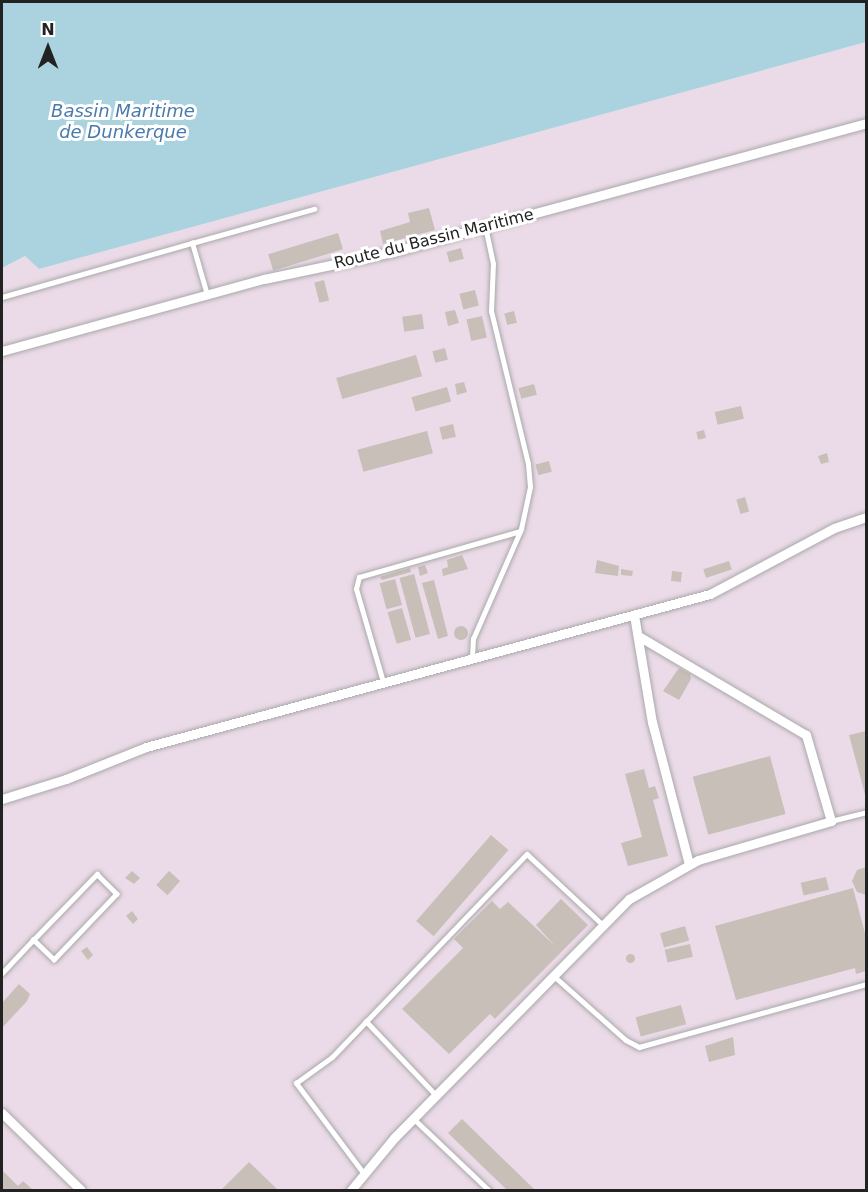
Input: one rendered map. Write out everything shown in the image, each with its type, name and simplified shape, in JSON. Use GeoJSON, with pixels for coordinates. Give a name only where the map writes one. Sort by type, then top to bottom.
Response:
{"type":"FeatureCollection","features":[{"type":"Feature","properties":{"kind":"street","name":"Route du Bassin Maritime"},"geometry":{"type":"LineString","coordinates":[[2,351],[207,295],[485,227],[867,123]]}},
{"type":"Feature","properties":{"kind":"street"},"geometry":{"type":"LineString","coordinates":[[2,799],[66,779],[146,747],[634,615],[725,588],[826,531],[867,517]]}},
{"type":"Feature","properties":{"kind":"street"},"geometry":{"type":"LineString","coordinates":[[634,615],[640,637],[652,722],[689,864]]}},
{"type":"Feature","properties":{"kind":"street"},"geometry":{"type":"LineString","coordinates":[[351,1191],[363,1173],[413,1118],[552,974],[629,899],[689,864],[831,821],[806,735],[640,637]]}},
{"type":"Feature","properties":{"kind":"street"},"geometry":{"type":"LineString","coordinates":[[2,1113],[81,1191]]}},
{"type":"Feature","properties":{"kind":"lane"},"geometry":{"type":"LineString","coordinates":[[2,297],[314,209]]}},
{"type":"Feature","properties":{"kind":"lane"},"geometry":{"type":"LineString","coordinates":[[472,657],[473,639],[520,531],[530,493],[530,469],[491,311],[493,264],[485,227]]}},
{"type":"Feature","properties":{"kind":"lane"},"geometry":{"type":"LineString","coordinates":[[192,243],[207,295]]}},
{"type":"Feature","properties":{"kind":"lane"},"geometry":{"type":"LineString","coordinates":[[383,682],[356,589],[357,579],[365,573],[520,531]]}},
{"type":"Feature","properties":{"kind":"lane"},"geometry":{"type":"LineString","coordinates":[[831,821],[867,812]]}},
{"type":"Feature","properties":{"kind":"lane"},"geometry":{"type":"LineString","coordinates":[[363,1173],[296,1083],[332,1057],[527,854],[602,924]]}},
{"type":"Feature","properties":{"kind":"lane"},"geometry":{"type":"LineString","coordinates":[[2,973],[33,940],[97,874],[117,894],[54,960],[33,940]]}},
{"type":"Feature","properties":{"kind":"lane"},"geometry":{"type":"LineString","coordinates":[[552,974],[626,1040],[639,1047],[867,984]]}},
{"type":"Feature","properties":{"kind":"lane"},"geometry":{"type":"LineString","coordinates":[[366,1021],[436,1095]]}},
{"type":"Feature","properties":{"kind":"lane"},"geometry":{"type":"LineString","coordinates":[[413,1118],[489,1191]]}},
{"type":"Feature","properties":{"kind":"shaded area"},"geometry":{"type":"Polygon","coordinates":[[[866,42],[866,1190],[2,1190],[2,268],[25,256],[39,269],[866,42]]]}},
{"type":"Feature","properties":{"kind":"water","name":"Bassin Maritime de Dunkerque"},"geometry":{"type":"Polygon","coordinates":[[[2,2],[866,2],[866,42],[39,269],[25,256],[2,268],[2,2]]]}},
{"type":"Feature","properties":{"kind":"building"},"geometry":{"type":"Polygon","coordinates":[[[429,208],[435,230],[383,244],[380,231],[410,222],[408,213],[429,208]]]}},
{"type":"Feature","properties":{"kind":"building"},"geometry":{"type":"Polygon","coordinates":[[[338,233],[343,249],[273,271],[268,254],[338,233]]]}},
{"type":"Feature","properties":{"kind":"building"},"geometry":{"type":"Polygon","coordinates":[[[461,248],[464,259],[449,263],[447,252],[461,248]]]}},
{"type":"Feature","properties":{"kind":"building"},"geometry":{"type":"Polygon","coordinates":[[[324,280],[329,300],[319,303],[314,282],[324,280]]]}},
{"type":"Feature","properties":{"kind":"building"},"geometry":{"type":"Polygon","coordinates":[[[475,290],[479,306],[463,309],[459,294],[475,290]]]}},
{"type":"Feature","properties":{"kind":"building"},"geometry":{"type":"Polygon","coordinates":[[[455,310],[459,323],[448,326],[445,312],[455,310]]]}},
{"type":"Feature","properties":{"kind":"building"},"geometry":{"type":"Polygon","coordinates":[[[514,311],[517,323],[507,325],[504,313],[514,311]]]}},
{"type":"Feature","properties":{"kind":"building"},"geometry":{"type":"Polygon","coordinates":[[[422,314],[424,329],[404,332],[402,317],[422,314]]]}},
{"type":"Feature","properties":{"kind":"building"},"geometry":{"type":"Polygon","coordinates":[[[482,316],[487,337],[471,341],[466,320],[482,316]]]}},
{"type":"Feature","properties":{"kind":"building"},"geometry":{"type":"Polygon","coordinates":[[[445,348],[448,360],[435,363],[432,351],[445,348]]]}},
{"type":"Feature","properties":{"kind":"building"},"geometry":{"type":"Polygon","coordinates":[[[416,355],[422,376],[342,399],[336,378],[416,355]]]}},
{"type":"Feature","properties":{"kind":"building"},"geometry":{"type":"Polygon","coordinates":[[[464,382],[467,392],[457,395],[455,384],[464,382]]]}},
{"type":"Feature","properties":{"kind":"building"},"geometry":{"type":"Polygon","coordinates":[[[534,384],[537,395],[521,399],[519,388],[534,384]]]}},
{"type":"Feature","properties":{"kind":"building"},"geometry":{"type":"Polygon","coordinates":[[[447,387],[451,401],[416,412],[411,397],[447,387]]]}},
{"type":"Feature","properties":{"kind":"building"},"geometry":{"type":"Polygon","coordinates":[[[741,406],[744,419],[718,425],[715,412],[741,406]]]}},
{"type":"Feature","properties":{"kind":"building"},"geometry":{"type":"Polygon","coordinates":[[[453,424],[456,437],[442,440],[439,427],[453,424]]]}},
{"type":"Feature","properties":{"kind":"building"},"geometry":{"type":"Polygon","coordinates":[[[704,430],[706,438],[698,440],[696,432],[704,430]]]}},
{"type":"Feature","properties":{"kind":"building"},"geometry":{"type":"Polygon","coordinates":[[[427,431],[433,453],[363,472],[357,450],[427,431]]]}},
{"type":"Feature","properties":{"kind":"building"},"geometry":{"type":"Polygon","coordinates":[[[827,453],[829,462],[821,464],[818,456],[827,453]]]}},
{"type":"Feature","properties":{"kind":"building"},"geometry":{"type":"Polygon","coordinates":[[[549,461],[552,472],[538,475],[535,465],[549,461]]]}},
{"type":"Feature","properties":{"kind":"building"},"geometry":{"type":"Polygon","coordinates":[[[745,497],[749,511],[740,514],[736,499],[745,497]]]}},
{"type":"Feature","properties":{"kind":"building"},"geometry":{"type":"Polygon","coordinates":[[[462,555],[468,569],[443,576],[442,569],[448,567],[447,560],[462,555]]]}},
{"type":"Feature","properties":{"kind":"building"},"geometry":{"type":"Polygon","coordinates":[[[597,560],[619,566],[618,576],[595,573],[597,560]]]}},
{"type":"Feature","properties":{"kind":"building"},"geometry":{"type":"Polygon","coordinates":[[[729,561],[732,570],[706,578],[703,569],[729,561]]]}},
{"type":"Feature","properties":{"kind":"building"},"geometry":{"type":"Polygon","coordinates":[[[425,565],[428,573],[420,576],[418,567],[425,565]]]}},
{"type":"Feature","properties":{"kind":"building"},"geometry":{"type":"Polygon","coordinates":[[[410,568],[411,572],[382,580],[380,577],[410,568]]]}},
{"type":"Feature","properties":{"kind":"building"},"geometry":{"type":"Polygon","coordinates":[[[621,569],[633,571],[632,576],[621,575],[621,569]]]}},
{"type":"Feature","properties":{"kind":"building"},"geometry":{"type":"Polygon","coordinates":[[[672,571],[682,572],[681,582],[671,581],[672,571]]]}},
{"type":"Feature","properties":{"kind":"building"},"geometry":{"type":"Polygon","coordinates":[[[414,574],[430,634],[416,638],[400,578],[414,574]]]}},
{"type":"Feature","properties":{"kind":"building"},"geometry":{"type":"Polygon","coordinates":[[[395,579],[402,605],[387,609],[380,583],[395,579]]]}},
{"type":"Feature","properties":{"kind":"building"},"geometry":{"type":"Polygon","coordinates":[[[434,580],[448,636],[438,639],[422,583],[434,580]]]}},
{"type":"Feature","properties":{"kind":"building"},"geometry":{"type":"Polygon","coordinates":[[[402,608],[411,640],[397,644],[388,612],[402,608]]]}},
{"type":"Feature","properties":{"kind":"building"},"geometry":{"type":"Polygon","coordinates":[[[461,626],[466,628],[468,633],[466,638],[461,640],[456,638],[454,633],[456,628],[461,626]]]}},
{"type":"Feature","properties":{"kind":"building"},"geometry":{"type":"Polygon","coordinates":[[[679,668],[690,674],[691,679],[679,700],[663,691],[679,668]]]}},
{"type":"Feature","properties":{"kind":"building"},"geometry":{"type":"Polygon","coordinates":[[[866,731],[866,798],[849,735],[866,731]]]}},
{"type":"Feature","properties":{"kind":"building"},"geometry":{"type":"Polygon","coordinates":[[[770,756],[786,814],[708,835],[693,777],[770,756]]]}},
{"type":"Feature","properties":{"kind":"building"},"geometry":{"type":"Polygon","coordinates":[[[644,769],[649,788],[655,786],[659,798],[653,800],[668,856],[628,866],[621,843],[642,837],[625,774],[644,769]]]}},
{"type":"Feature","properties":{"kind":"building"},"geometry":{"type":"Polygon","coordinates":[[[491,835],[508,850],[434,936],[416,921],[491,835]]]}},
{"type":"Feature","properties":{"kind":"building"},"geometry":{"type":"Polygon","coordinates":[[[866,867],[866,895],[857,892],[852,881],[857,870],[866,867]]]}},
{"type":"Feature","properties":{"kind":"building"},"geometry":{"type":"Polygon","coordinates":[[[132,871],[140,878],[134,884],[125,878],[132,871]]]}},
{"type":"Feature","properties":{"kind":"building"},"geometry":{"type":"Polygon","coordinates":[[[169,871],[180,881],[167,895],[156,885],[169,871]]]}},
{"type":"Feature","properties":{"kind":"building"},"geometry":{"type":"Polygon","coordinates":[[[826,877],[829,890],[804,896],[801,883],[826,877]]]}},
{"type":"Feature","properties":{"kind":"building"},"geometry":{"type":"Polygon","coordinates":[[[853,888],[866,937],[866,971],[856,974],[855,968],[736,1000],[715,926],[853,888]]]}},
{"type":"Feature","properties":{"kind":"building"},"geometry":{"type":"Polygon","coordinates":[[[561,899],[588,925],[495,1019],[490,1014],[449,1054],[402,1009],[463,948],[454,939],[492,901],[500,909],[508,902],[555,946],[536,925],[561,899]]]}},
{"type":"Feature","properties":{"kind":"building"},"geometry":{"type":"Polygon","coordinates":[[[132,911],[138,919],[133,924],[126,916],[132,911]]]}},
{"type":"Feature","properties":{"kind":"building"},"geometry":{"type":"Polygon","coordinates":[[[685,926],[689,940],[664,948],[660,933],[685,926]]]}},
{"type":"Feature","properties":{"kind":"building"},"geometry":{"type":"Polygon","coordinates":[[[690,944],[693,957],[668,963],[665,950],[690,944]]]}},
{"type":"Feature","properties":{"kind":"building"},"geometry":{"type":"Polygon","coordinates":[[[87,947],[93,955],[88,960],[81,951],[87,947]]]}},
{"type":"Feature","properties":{"kind":"building"},"geometry":{"type":"Polygon","coordinates":[[[630,954],[634,958],[630,962],[626,958],[630,954]]]}},
{"type":"Feature","properties":{"kind":"building"},"geometry":{"type":"Polygon","coordinates":[[[19,984],[30,994],[27,1001],[2,1028],[2,1003],[19,984]]]}},
{"type":"Feature","properties":{"kind":"building"},"geometry":{"type":"Polygon","coordinates":[[[681,1005],[686,1024],[641,1036],[636,1017],[681,1005]]]}},
{"type":"Feature","properties":{"kind":"building"},"geometry":{"type":"Polygon","coordinates":[[[733,1037],[735,1055],[709,1062],[705,1046],[733,1037]]]}},
{"type":"Feature","properties":{"kind":"building"},"geometry":{"type":"Polygon","coordinates":[[[462,1119],[535,1190],[507,1190],[448,1133],[462,1119]]]}},
{"type":"Feature","properties":{"kind":"building"},"geometry":{"type":"Polygon","coordinates":[[[249,1162],[278,1190],[221,1190],[249,1162]]]}},
{"type":"Feature","properties":{"kind":"building"},"geometry":{"type":"Polygon","coordinates":[[[2,1170],[18,1186],[23,1181],[33,1190],[2,1190],[2,1170]]]}}]}
